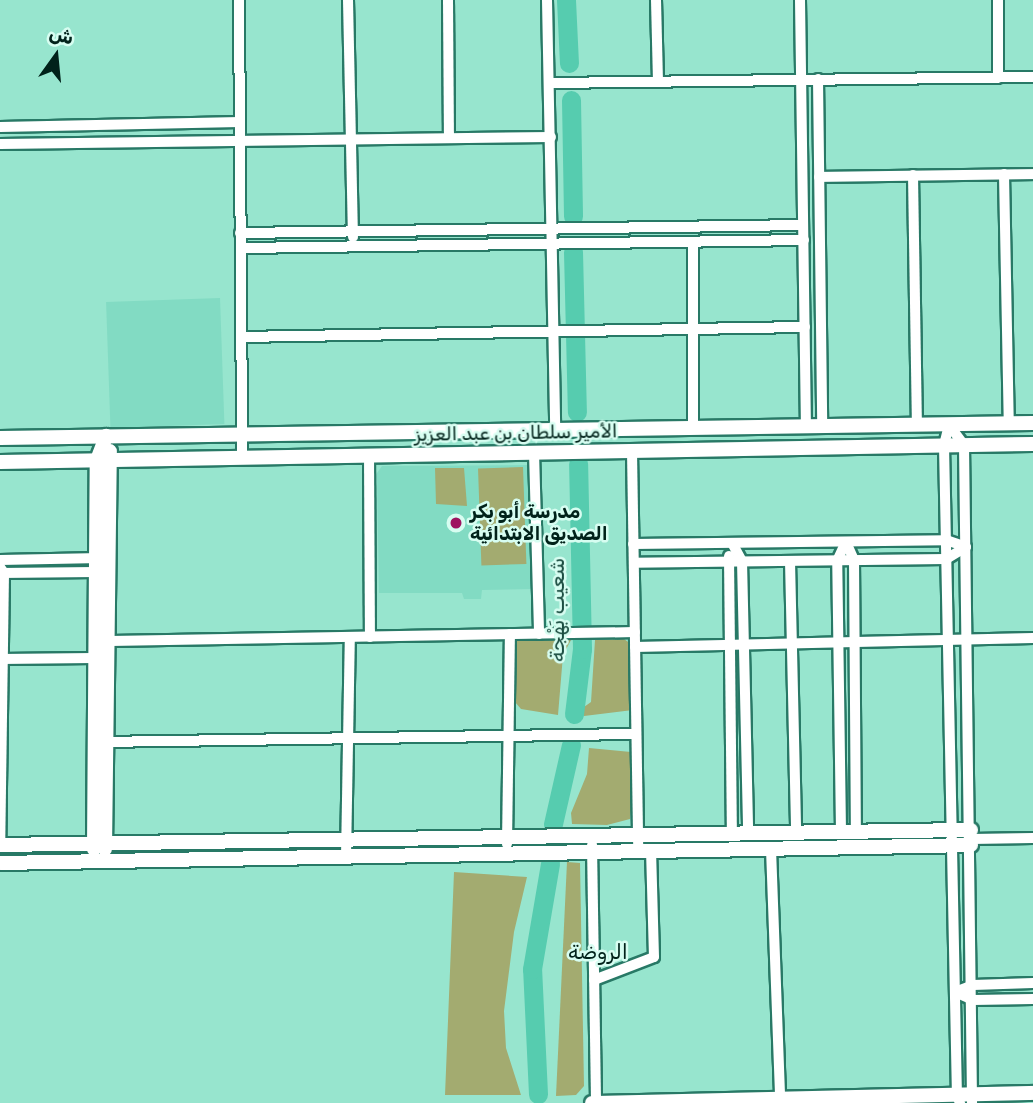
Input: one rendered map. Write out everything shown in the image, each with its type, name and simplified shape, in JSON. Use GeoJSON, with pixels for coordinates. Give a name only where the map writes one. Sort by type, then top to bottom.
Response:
{"type":"FeatureCollection","features":[{"type":"Feature","properties":{"kind":"street"},"geometry":{"type":"LineString","coordinates":[[239,0],[242,457]]}},
{"type":"Feature","properties":{"kind":"street"},"geometry":{"type":"LineString","coordinates":[[348,0],[353,246]]}},
{"type":"Feature","properties":{"kind":"street"},"geometry":{"type":"LineString","coordinates":[[448,0],[449,138]]}},
{"type":"Feature","properties":{"kind":"street"},"geometry":{"type":"LineString","coordinates":[[547,0],[559,331],[555,432]]}},
{"type":"Feature","properties":{"kind":"street"},"geometry":{"type":"LineString","coordinates":[[656,0],[658,81]]}},
{"type":"Feature","properties":{"kind":"street"},"geometry":{"type":"LineString","coordinates":[[800,0],[806,427]]}},
{"type":"Feature","properties":{"kind":"street"},"geometry":{"type":"LineString","coordinates":[[998,0],[998,78]]}},
{"type":"Feature","properties":{"kind":"street"},"geometry":{"type":"LineString","coordinates":[[549,83],[1033,77]]}},
{"type":"Feature","properties":{"kind":"street"},"geometry":{"type":"LineString","coordinates":[[818,79],[822,427]]}},
{"type":"Feature","properties":{"kind":"street"},"geometry":{"type":"LineString","coordinates":[[0,127],[240,122]]}},
{"type":"Feature","properties":{"kind":"street"},"geometry":{"type":"LineString","coordinates":[[0,145],[551,137]]}},
{"type":"Feature","properties":{"kind":"street"},"geometry":{"type":"LineString","coordinates":[[1004,174],[1009,424]]}},
{"type":"Feature","properties":{"kind":"street"},"geometry":{"type":"LineString","coordinates":[[819,177],[1033,174]]}},
{"type":"Feature","properties":{"kind":"street"},"geometry":{"type":"LineString","coordinates":[[913,175],[917,425]]}},
{"type":"Feature","properties":{"kind":"street"},"geometry":{"type":"LineString","coordinates":[[240,233],[803,225]]}},
{"type":"Feature","properties":{"kind":"street"},"geometry":{"type":"LineString","coordinates":[[241,248],[804,240]]}},
{"type":"Feature","properties":{"kind":"street"},"geometry":{"type":"LineString","coordinates":[[693,242],[693,429]]}},
{"type":"Feature","properties":{"kind":"street"},"geometry":{"type":"LineString","coordinates":[[241,337],[805,327]]}},
{"type":"Feature","properties":{"kind":"street","name":"الأمير سلطان بن عبد العزيز"},"geometry":{"type":"LineString","coordinates":[[0,438],[1033,423]]}},
{"type":"Feature","properties":{"kind":"street"},"geometry":{"type":"LineString","coordinates":[[949,425],[964,445],[973,1099]]}},
{"type":"Feature","properties":{"kind":"street"},"geometry":{"type":"LineString","coordinates":[[949,425],[944,445],[959,1099]]}},
{"type":"Feature","properties":{"kind":"street"},"geometry":{"type":"LineString","coordinates":[[101,860],[91,843],[96,572],[103,559],[113,460],[106,436]]}},
{"type":"Feature","properties":{"kind":"street"},"geometry":{"type":"LineString","coordinates":[[101,860],[107,843],[110,641],[97,460],[106,436]]}},
{"type":"Feature","properties":{"kind":"street","name":"الأمير سلطان بن عبد العزيز"},"geometry":{"type":"LineString","coordinates":[[0,461],[1033,444]]}},
{"type":"Feature","properties":{"kind":"street"},"geometry":{"type":"LineString","coordinates":[[594,981],[654,957],[645,851],[637,835],[632,450]]}},
{"type":"Feature","properties":{"kind":"street"},"geometry":{"type":"LineString","coordinates":[[534,452],[539,634]]}},
{"type":"Feature","properties":{"kind":"street"},"geometry":{"type":"LineString","coordinates":[[369,455],[370,637]]}},
{"type":"Feature","properties":{"kind":"street"},"geometry":{"type":"LineString","coordinates":[[634,544],[946,540],[966,547]]}},
{"type":"Feature","properties":{"kind":"street"},"geometry":{"type":"LineString","coordinates":[[846,542],[854,560],[855,644],[848,831]]}},
{"type":"Feature","properties":{"kind":"street"},"geometry":{"type":"LineString","coordinates":[[846,542],[837,561],[838,644],[848,831]]}},
{"type":"Feature","properties":{"kind":"street"},"geometry":{"type":"LineString","coordinates":[[732,543],[742,561],[748,833]]}},
{"type":"Feature","properties":{"kind":"street"},"geometry":{"type":"LineString","coordinates":[[732,543],[727,562],[732,833]]}},
{"type":"Feature","properties":{"kind":"street"},"geometry":{"type":"LineString","coordinates":[[634,563],[946,559],[966,547]]}},
{"type":"Feature","properties":{"kind":"street"},"geometry":{"type":"LineString","coordinates":[[0,560],[103,559]]}},
{"type":"Feature","properties":{"kind":"street"},"geometry":{"type":"LineString","coordinates":[[790,561],[796,832]]}},
{"type":"Feature","properties":{"kind":"street"},"geometry":{"type":"LineString","coordinates":[[96,572],[1,571],[0,845],[951,830],[971,838],[1033,838]]}},
{"type":"Feature","properties":{"kind":"street"},"geometry":{"type":"LineString","coordinates":[[110,641],[635,632]]}},
{"type":"Feature","properties":{"kind":"street"},"geometry":{"type":"LineString","coordinates":[[506,854],[510,634]]}},
{"type":"Feature","properties":{"kind":"street"},"geometry":{"type":"LineString","coordinates":[[346,857],[350,637]]}},
{"type":"Feature","properties":{"kind":"street"},"geometry":{"type":"LineString","coordinates":[[635,647],[1033,638]]}},
{"type":"Feature","properties":{"kind":"street"},"geometry":{"type":"LineString","coordinates":[[1,659],[94,658]]}},
{"type":"Feature","properties":{"kind":"street"},"geometry":{"type":"LineString","coordinates":[[93,742],[636,734]]}},
{"type":"Feature","properties":{"kind":"street"},"geometry":{"type":"LineString","coordinates":[[592,835],[594,1103],[973,1099],[1033,1093]]}},
{"type":"Feature","properties":{"kind":"street"},"geometry":{"type":"LineString","coordinates":[[0,863],[952,846],[971,838]]}},
{"type":"Feature","properties":{"kind":"street"},"geometry":{"type":"LineString","coordinates":[[771,849],[780,1099]]}},
{"type":"Feature","properties":{"kind":"street"},"geometry":{"type":"LineString","coordinates":[[955,992],[973,985],[1033,983]]}},
{"type":"Feature","properties":{"kind":"street"},"geometry":{"type":"LineString","coordinates":[[955,992],[973,1000],[1033,999]]}},
{"type":"Feature","properties":{"kind":"shaded area"},"geometry":{"type":"Polygon","coordinates":[[[220,298],[224,424],[110,428],[106,302],[220,298]]]}},
{"type":"Feature","properties":{"kind":"shaded area","name":"مدرسة أبو بكر الصديق الابتدائية"},"geometry":{"type":"Polygon","coordinates":[[[531,465],[534,589],[482,590],[481,599],[464,599],[462,593],[379,593],[377,473],[382,466],[531,465]]]}},
{"type":"Feature","properties":{"kind":"shaded area"},"geometry":{"type":"Polygon","coordinates":[[[523,467],[526,564],[481,566],[478,469],[523,467]]]}},
{"type":"Feature","properties":{"kind":"shaded area"},"geometry":{"type":"Polygon","coordinates":[[[435,468],[464,468],[467,506],[436,504],[435,468]]]}},
{"type":"Feature","properties":{"kind":"shaded area"},"geometry":{"type":"Polygon","coordinates":[[[517,639],[571,640],[563,655],[558,715],[521,709],[515,702],[517,639]]]}},
{"type":"Feature","properties":{"kind":"shaded area"},"geometry":{"type":"Polygon","coordinates":[[[624,639],[631,644],[633,710],[584,716],[584,707],[591,702],[595,640],[624,639]]]}},
{"type":"Feature","properties":{"kind":"shaded area"},"geometry":{"type":"Polygon","coordinates":[[[589,748],[631,752],[635,771],[630,819],[607,825],[572,824],[571,813],[587,774],[589,748]]]}},
{"type":"Feature","properties":{"kind":"shaded area"},"geometry":{"type":"Polygon","coordinates":[[[567,862],[580,863],[584,1086],[576,1095],[556,1096],[567,862]]]}},
{"type":"Feature","properties":{"kind":"shaded area"},"geometry":{"type":"Polygon","coordinates":[[[454,872],[527,877],[514,932],[504,1011],[506,1048],[521,1095],[445,1095],[454,872]]]}},
{"type":"Feature","properties":{"kind":"waterway","name":"شعيب بَهْجة"},"geometry":{"type":"LineString","coordinates":[[566,0],[569,63]]}},
{"type":"Feature","properties":{"kind":"waterway","name":"شعيب بَهْجة"},"geometry":{"type":"LineString","coordinates":[[571,100],[573,216]]}},
{"type":"Feature","properties":{"kind":"waterway","name":"شعيب بَهْجة"},"geometry":{"type":"LineString","coordinates":[[573,252],[577,412]]}},
{"type":"Feature","properties":{"kind":"waterway","name":"شعيب بَهْجة"},"geometry":{"type":"LineString","coordinates":[[574,714],[582,649],[578,464]]}},
{"type":"Feature","properties":{"kind":"waterway","name":"شعيب بَهْجة"},"geometry":{"type":"LineString","coordinates":[[553,824],[571,745]]}},
{"type":"Feature","properties":{"kind":"waterway","name":"شعيب بَهْجة"},"geometry":{"type":"LineString","coordinates":[[538,1094],[532,969],[550,864]]}},
{"type":"Feature","properties":{"kind":"place","name":"مدرسة أبو بكر الصديق الابتدائية"},"geometry":{"type":"Point","coordinates":[456,523]}},
{"type":"Feature","properties":{"kind":"district","name":"الروضة"},"geometry":{"type":"Point","coordinates":[598,952]}}]}
